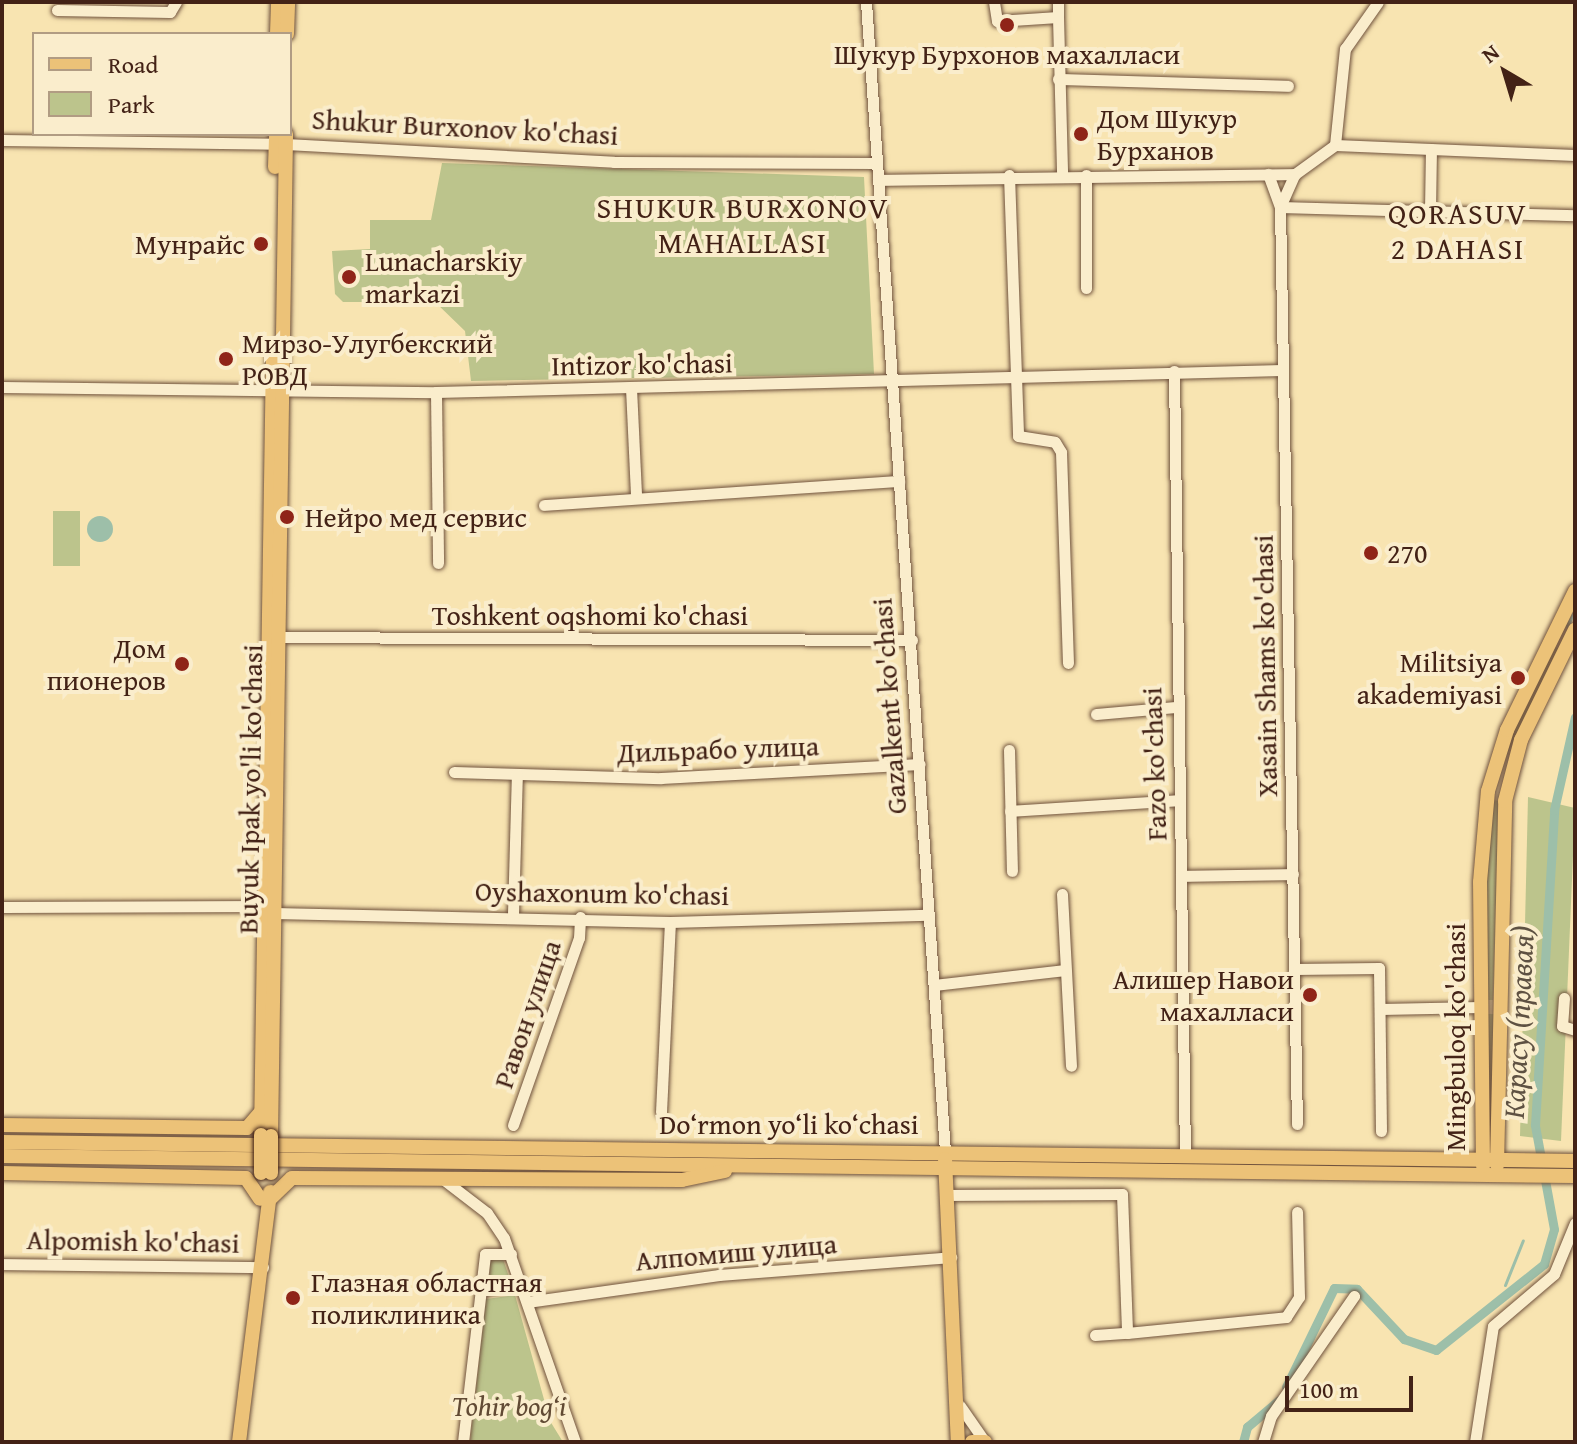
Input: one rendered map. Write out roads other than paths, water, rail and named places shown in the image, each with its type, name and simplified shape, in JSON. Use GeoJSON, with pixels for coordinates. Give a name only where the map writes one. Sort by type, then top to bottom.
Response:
{"type":"FeatureCollection","features":[{"type":"Feature","properties":{"kind":"main road"},"geometry":{"type":"LineString","coordinates":[[277,32],[278,2]]}},
{"type":"Feature","properties":{"kind":"main road"},"geometry":{"type":"LineString","coordinates":[[287,32],[288,2]]}},
{"type":"Feature","properties":{"kind":"main road","name":"Buyuk Ipak yo'li ko'chasi"},"geometry":{"type":"LineString","coordinates":[[239,1442],[259,1267],[266,1173],[281,139]]}},
{"type":"Feature","properties":{"kind":"main road","name":"Mingbuloq ko'chasi"},"geometry":{"type":"LineString","coordinates":[[1572,636],[1508,786],[1500,1007],[1501,1160],[1490,1175],[1479,1160],[1480,1007],[1490,783],[1552,635],[1575,591]]}},
{"type":"Feature","properties":{"kind":"main road"},"geometry":{"type":"LineString","coordinates":[[1552,635],[1572,636]]}},
{"type":"Feature","properties":{"kind":"main road"},"geometry":{"type":"LineString","coordinates":[[1490,783],[1508,786]]}},
{"type":"Feature","properties":{"kind":"main road","name":"Buyuk Ipak yo'li ko'chasi"},"geometry":{"type":"LineString","coordinates":[[266,1136],[262,1112],[270,909]]}},
{"type":"Feature","properties":{"kind":"main road"},"geometry":{"type":"LineString","coordinates":[[1480,1007],[1500,1007]]}},
{"type":"Feature","properties":{"kind":"main road"},"geometry":{"type":"LineString","coordinates":[[2,1125],[247,1128],[262,1112]]}},
{"type":"Feature","properties":{"kind":"main road","name":"Do‘rmon yo‘li ko‘chasi"},"geometry":{"type":"LineString","coordinates":[[2,1142],[1501,1160],[1532,1168]]}},
{"type":"Feature","properties":{"kind":"main road","name":"Gazalkent ko'chasi"},"geometry":{"type":"LineString","coordinates":[[945,1151],[960,1406],[958,1442]]}},
{"type":"Feature","properties":{"kind":"main road","name":"Do‘rmon yo‘li ko‘chasi"},"geometry":{"type":"LineString","coordinates":[[2,1156],[1490,1175],[1554,1168],[1575,1161]]}},
{"type":"Feature","properties":{"kind":"main road"},"geometry":{"type":"LineString","coordinates":[[2,1173],[246,1178],[265,1199],[292,1178],[682,1180],[750,1166]]}},
{"type":"Feature","properties":{"kind":"main road","name":"Do‘rmon yo‘li ko‘chasi"},"geometry":{"type":"LineString","coordinates":[[1554,1168],[1575,1176]]}},
{"type":"Feature","properties":{"kind":"main road","name":"Buyuk Ipak yo'li ko'chasi"},"geometry":{"type":"LineString","coordinates":[[230,1442],[259,1267]]}},
{"type":"Feature","properties":{"kind":"main road"},"geometry":{"type":"LineString","coordinates":[[972,1442],[985,1442]]}},
{"type":"Feature","properties":{"kind":"street"},"geometry":{"type":"LineString","coordinates":[[57,10],[170,12],[176,2]]}},
{"type":"Feature","properties":{"kind":"street","name":"Gazalkent ko'chasi"},"geometry":{"type":"LineString","coordinates":[[866,2],[945,1151]]}},
{"type":"Feature","properties":{"kind":"street"},"geometry":{"type":"LineString","coordinates":[[994,2],[997,21],[1058,17]]}},
{"type":"Feature","properties":{"kind":"street"},"geometry":{"type":"LineString","coordinates":[[1058,2],[1062,175]]}},
{"type":"Feature","properties":{"kind":"street"},"geometry":{"type":"LineString","coordinates":[[1335,145],[1345,49],[1378,2]]}},
{"type":"Feature","properties":{"kind":"street"},"geometry":{"type":"LineString","coordinates":[[1058,79],[1288,86]]}},
{"type":"Feature","properties":{"kind":"street","name":"Shukur Burxonov ko'chasi"},"geometry":{"type":"LineString","coordinates":[[2,140],[281,139],[614,162],[877,163]]}},
{"type":"Feature","properties":{"kind":"street"},"geometry":{"type":"LineString","coordinates":[[1280,207],[1295,174],[1335,145],[1575,155]]}},
{"type":"Feature","properties":{"kind":"street"},"geometry":{"type":"LineString","coordinates":[[1430,211],[1431,149]]}},
{"type":"Feature","properties":{"kind":"street"},"geometry":{"type":"LineString","coordinates":[[1268,174],[1280,207]]}},
{"type":"Feature","properties":{"kind":"street"},"geometry":{"type":"LineString","coordinates":[[878,180],[1009,175],[1295,174]]}},
{"type":"Feature","properties":{"kind":"street"},"geometry":{"type":"LineString","coordinates":[[1009,175],[1018,436],[1055,442],[1061,452],[1068,663]]}},
{"type":"Feature","properties":{"kind":"street"},"geometry":{"type":"LineString","coordinates":[[1086,175],[1086,288]]}},
{"type":"Feature","properties":{"kind":"street"},"geometry":{"type":"LineString","coordinates":[[1280,207],[1575,215]]}},
{"type":"Feature","properties":{"kind":"street","name":"Xasain Shams ko'chasi"},"geometry":{"type":"LineString","coordinates":[[1280,207],[1297,1124]]}},
{"type":"Feature","properties":{"kind":"street","name":"Intizor ko'chasi"},"geometry":{"type":"LineString","coordinates":[[2,387],[436,392],[1282,370]]}},
{"type":"Feature","properties":{"kind":"street","name":"Fazo ko'chasi"},"geometry":{"type":"LineString","coordinates":[[1174,371],[1176,707],[1185,1156]]}},
{"type":"Feature","properties":{"kind":"street"},"geometry":{"type":"LineString","coordinates":[[631,388],[636,496]]}},
{"type":"Feature","properties":{"kind":"street"},"geometry":{"type":"LineString","coordinates":[[436,392],[438,563]]}},
{"type":"Feature","properties":{"kind":"street"},"geometry":{"type":"LineString","coordinates":[[544,505],[636,496],[899,481]]}},
{"type":"Feature","properties":{"kind":"street","name":"Toshkent oqshomi ko'chasi"},"geometry":{"type":"LineString","coordinates":[[274,637],[912,640]]}},
{"type":"Feature","properties":{"kind":"street"},"geometry":{"type":"LineString","coordinates":[[1096,714],[1176,707]]}},
{"type":"Feature","properties":{"kind":"street"},"geometry":{"type":"LineString","coordinates":[[1009,750],[1012,871]]}},
{"type":"Feature","properties":{"kind":"street","name":"Дильрабо улица"},"geometry":{"type":"LineString","coordinates":[[454,772],[661,778],[920,764]]}},
{"type":"Feature","properties":{"kind":"street"},"geometry":{"type":"LineString","coordinates":[[513,914],[517,774]]}},
{"type":"Feature","properties":{"kind":"street"},"geometry":{"type":"LineString","coordinates":[[1010,811],[1180,800]]}},
{"type":"Feature","properties":{"kind":"street"},"geometry":{"type":"LineString","coordinates":[[1181,876],[1293,874]]}},
{"type":"Feature","properties":{"kind":"street"},"geometry":{"type":"LineString","coordinates":[[1062,894],[1071,1066]]}},
{"type":"Feature","properties":{"kind":"street","name":"Oyshaxonum ko'chasi"},"geometry":{"type":"LineString","coordinates":[[2,907],[513,914],[670,922],[928,915]]}},
{"type":"Feature","properties":{"kind":"street","name":"Равон улица"},"geometry":{"type":"LineString","coordinates":[[513,1125],[579,938],[580,917]]}},
{"type":"Feature","properties":{"kind":"street"},"geometry":{"type":"LineString","coordinates":[[661,1112],[670,922]]}},
{"type":"Feature","properties":{"kind":"street"},"geometry":{"type":"LineString","coordinates":[[1294,969],[1379,968],[1381,1131]]}},
{"type":"Feature","properties":{"kind":"street"},"geometry":{"type":"LineString","coordinates":[[934,985],[1065,970]]}},
{"type":"Feature","properties":{"kind":"street"},"geometry":{"type":"LineString","coordinates":[[1564,998],[1562,1026],[1575,1030]]}},
{"type":"Feature","properties":{"kind":"street"},"geometry":{"type":"LineString","coordinates":[[1381,1009],[1480,1007]]}},
{"type":"Feature","properties":{"kind":"street"},"geometry":{"type":"LineString","coordinates":[[444,1180],[483,1209]]}},
{"type":"Feature","properties":{"kind":"street"},"geometry":{"type":"LineString","coordinates":[[475,1180],[483,1209],[511,1254],[575,1442]]}},
{"type":"Feature","properties":{"kind":"street"},"geometry":{"type":"LineString","coordinates":[[947,1195],[1122,1194],[1127,1333]]}},
{"type":"Feature","properties":{"kind":"street"},"geometry":{"type":"LineString","coordinates":[[1095,1335],[1269,1324],[1298,1302],[1297,1212]]}},
{"type":"Feature","properties":{"kind":"street"},"geometry":{"type":"LineString","coordinates":[[1475,1442],[1493,1326],[1554,1274],[1575,1223]]}},
{"type":"Feature","properties":{"kind":"street"},"geometry":{"type":"LineString","coordinates":[[463,1442],[486,1251],[511,1254]]}},
{"type":"Feature","properties":{"kind":"street","name":"Алпомиш улица"},"geometry":{"type":"LineString","coordinates":[[527,1302],[719,1275],[951,1257]]}},
{"type":"Feature","properties":{"kind":"street","name":"Alpomish ko'chasi"},"geometry":{"type":"LineString","coordinates":[[2,1264],[259,1267]]}},
{"type":"Feature","properties":{"kind":"street"},"geometry":{"type":"LineString","coordinates":[[481,1290],[521,1284]]}},
{"type":"Feature","properties":{"kind":"street"},"geometry":{"type":"LineString","coordinates":[[1263,1442],[1271,1416],[1354,1296]]}},
{"type":"Feature","properties":{"kind":"street"},"geometry":{"type":"LineString","coordinates":[[960,1406],[985,1442]]}},
{"type":"Feature","properties":{"kind":"waterway"},"geometry":{"type":"LineString","coordinates":[[1567,626],[1575,610]]}},
{"type":"Feature","properties":{"kind":"waterway","name":"Карасу (правая)"},"geometry":{"type":"LineString","coordinates":[[1286,1387],[1334,1288],[1357,1289],[1404,1339],[1436,1350],[1544,1264],[1554,1229],[1535,1125],[1554,810],[1575,717]]}},
{"type":"Feature","properties":{"kind":"waterway"},"geometry":{"type":"LineString","coordinates":[[1505,1285],[1523,1240]]}},
{"type":"Feature","properties":{"kind":"waterway","name":"Карасу (правая)"},"geometry":{"type":"LineString","coordinates":[[1243,1442],[1247,1427],[1279,1400]]}},
{"type":"Feature","properties":{"kind":"place","name":"Шукур Бурхонов махалласи"},"geometry":{"type":"Point","coordinates":[1007,25]}},
{"type":"Feature","properties":{"kind":"place","name":"Дом Шукур Бурханов"},"geometry":{"type":"Point","coordinates":[1081,134]}},
{"type":"Feature","properties":{"kind":"place","name":"Мунрайс"},"geometry":{"type":"Point","coordinates":[261,244]}},
{"type":"Feature","properties":{"kind":"place","name":"Lunacharskiy markazi"},"geometry":{"type":"Point","coordinates":[349,277]}},
{"type":"Feature","properties":{"kind":"place","name":"Мирзо-Улугбекский РОВД"},"geometry":{"type":"Point","coordinates":[226,359]}},
{"type":"Feature","properties":{"kind":"place","name":"Нейро мед сервис"},"geometry":{"type":"Point","coordinates":[287,517]}},
{"type":"Feature","properties":{"kind":"place","name":"270"},"geometry":{"type":"Point","coordinates":[1371,553]}},
{"type":"Feature","properties":{"kind":"place","name":"Дом пионеров"},"geometry":{"type":"Point","coordinates":[182,664]}},
{"type":"Feature","properties":{"kind":"place","name":"Militsiya akademiyasi"},"geometry":{"type":"Point","coordinates":[1518,678]}},
{"type":"Feature","properties":{"kind":"place","name":"Алишер Навои махалласи"},"geometry":{"type":"Point","coordinates":[1310,995]}},
{"type":"Feature","properties":{"kind":"place","name":"Глазная областная поликлиника"},"geometry":{"type":"Point","coordinates":[293,1298]}},
{"type":"Feature","properties":{"kind":"district","name":"SHUKUR BURXONOV MAHALLASI"},"geometry":{"type":"Point","coordinates":[743,224]}},
{"type":"Feature","properties":{"kind":"district","name":"QORASUV 2 DAHASI"},"geometry":{"type":"Point","coordinates":[1458,230]}},
{"type":"Feature","properties":{"kind":"park label","name":"Tohir bog‘i"},"geometry":{"type":"Point","coordinates":[509,1406]}}]}
